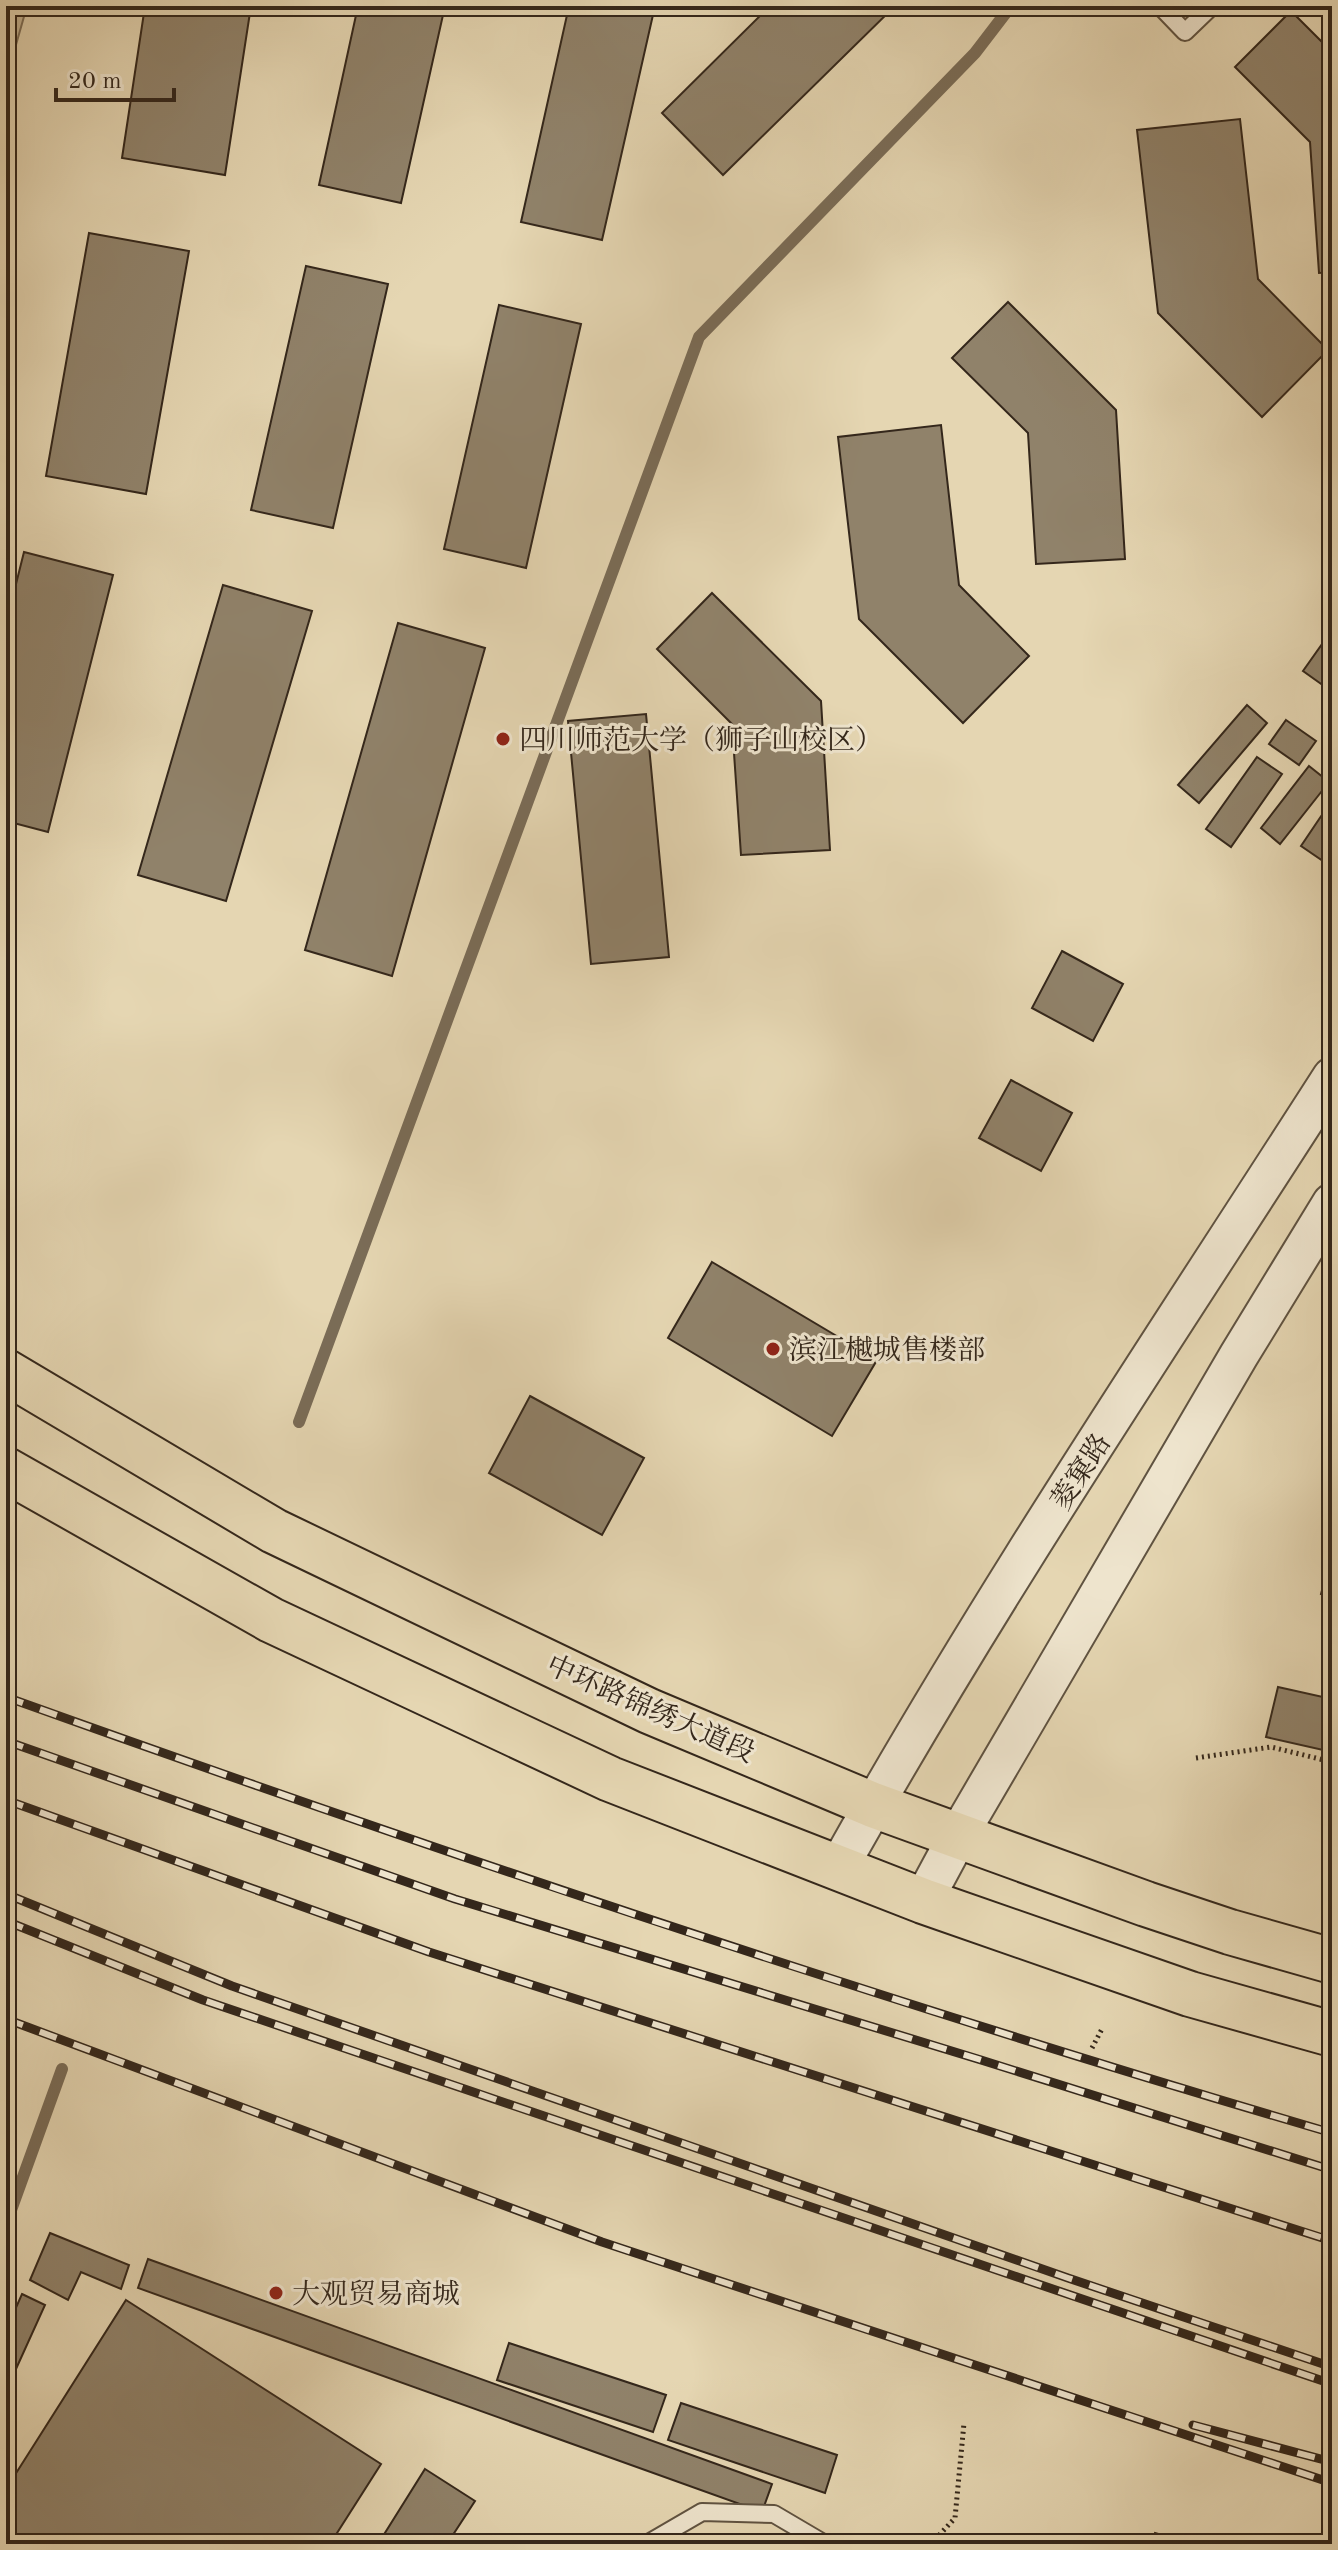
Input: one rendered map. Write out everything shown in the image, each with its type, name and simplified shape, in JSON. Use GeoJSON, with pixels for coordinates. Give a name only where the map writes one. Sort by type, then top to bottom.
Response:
{"type":"FeatureCollection","features":[{"type":"Feature","properties":{"kind":"main road","name":"中环路锦绣大道段"},"geometry":{"type":"LineString","coordinates":[[6,1372],[274,1531],[649,1711],[873,1805],[1146,1904],[1332,1961]]}},
{"type":"Feature","properties":{"kind":"main road"},"geometry":{"type":"LineString","coordinates":[[6,1470],[271,1620],[610,1779],[923,1901],[1190,1994],[1332,2034]]}},
{"type":"Feature","properties":{"kind":"street","name":"菱窠路"},"geometry":{"type":"LineString","coordinates":[[837,1870],[873,1805],[1012,1577],[1332,1077]]}},
{"type":"Feature","properties":{"kind":"street"},"geometry":{"type":"LineString","coordinates":[[923,1901],[959,1834],[1239,1355],[1332,1203]]}},
{"type":"Feature","properties":{"kind":"lane"},"geometry":{"type":"LineString","coordinates":[[1160,6],[1185,32],[1212,6]]}},
{"type":"Feature","properties":{"kind":"lane"},"geometry":{"type":"LineString","coordinates":[[647,2544],[702,2512],[774,2514],[825,2544]]}},
{"type":"Feature","properties":{"kind":"path"},"geometry":{"type":"LineString","coordinates":[[1196,1758],[1271,1747],[1332,1762]]}},
{"type":"Feature","properties":{"kind":"path"},"geometry":{"type":"LineString","coordinates":[[1092,2048],[1103,2027]]}},
{"type":"Feature","properties":{"kind":"path"},"geometry":{"type":"LineString","coordinates":[[931,2544],[955,2518],[964,2423]]}},
{"type":"Feature","properties":{"kind":"shaded area"},"geometry":{"type":"Polygon","coordinates":[[[6,6],[27,6],[6,80],[6,6]]]}},
{"type":"Feature","properties":{"kind":"building"},"geometry":{"type":"Polygon","coordinates":[[[145,6],[251,6],[225,175],[122,158],[145,6]]]}},
{"type":"Feature","properties":{"kind":"building"},"geometry":{"type":"Polygon","coordinates":[[[358,6],[445,6],[401,203],[319,185],[358,6]]]}},
{"type":"Feature","properties":{"kind":"building"},"geometry":{"type":"Polygon","coordinates":[[[569,6],[655,6],[602,240],[521,222],[569,6]]]}},
{"type":"Feature","properties":{"kind":"building"},"geometry":{"type":"Polygon","coordinates":[[[770,6],[895,6],[723,175],[662,113],[770,6]]]}},
{"type":"Feature","properties":{"kind":"building"},"geometry":{"type":"Polygon","coordinates":[[[1291,11],[1332,52],[1332,272],[1319,273],[1310,142],[1235,67],[1291,11]]]}},
{"type":"Feature","properties":{"kind":"building"},"geometry":{"type":"Polygon","coordinates":[[[1240,119],[1258,279],[1328,350],[1262,417],[1158,313],[1137,130],[1240,119]]]}},
{"type":"Feature","properties":{"kind":"building"},"geometry":{"type":"Polygon","coordinates":[[[89,233],[189,251],[146,494],[46,476],[89,233]]]}},
{"type":"Feature","properties":{"kind":"building"},"geometry":{"type":"Polygon","coordinates":[[[306,266],[388,284],[333,528],[251,510],[306,266]]]}},
{"type":"Feature","properties":{"kind":"building"},"geometry":{"type":"Polygon","coordinates":[[[1008,302],[1116,410],[1125,559],[1036,564],[1028,433],[952,358],[1008,302]]]}},
{"type":"Feature","properties":{"kind":"building"},"geometry":{"type":"Polygon","coordinates":[[[499,305],[581,324],[526,568],[444,549],[499,305]]]}},
{"type":"Feature","properties":{"kind":"building"},"geometry":{"type":"Polygon","coordinates":[[[941,425],[959,585],[1029,656],[963,723],[859,619],[838,437],[941,425]]]}},
{"type":"Feature","properties":{"kind":"building"},"geometry":{"type":"Polygon","coordinates":[[[24,552],[113,575],[48,832],[6,821],[6,624],[24,552]]]}},
{"type":"Feature","properties":{"kind":"building"},"geometry":{"type":"Polygon","coordinates":[[[223,585],[312,611],[226,901],[138,875],[223,585]]]}},
{"type":"Feature","properties":{"kind":"building"},"geometry":{"type":"Polygon","coordinates":[[[712,593],[821,701],[830,850],[741,855],[732,724],[657,649],[712,593]]]}},
{"type":"Feature","properties":{"kind":"building"},"geometry":{"type":"Polygon","coordinates":[[[398,623],[485,648],[392,976],[305,950],[398,623]]]}},
{"type":"Feature","properties":{"kind":"building"},"geometry":{"type":"Polygon","coordinates":[[[1332,630],[1332,690],[1331,691],[1303,671],[1332,630]]]}},
{"type":"Feature","properties":{"kind":"building"},"geometry":{"type":"Polygon","coordinates":[[[1247,705],[1267,723],[1199,803],[1178,785],[1247,705]]]}},
{"type":"Feature","properties":{"kind":"building"},"geometry":{"type":"Polygon","coordinates":[[[646,714],[669,957],[591,964],[568,721],[646,714]]]}},
{"type":"Feature","properties":{"kind":"building"},"geometry":{"type":"Polygon","coordinates":[[[1286,720],[1316,741],[1299,765],[1269,744],[1286,720]]]}},
{"type":"Feature","properties":{"kind":"building"},"geometry":{"type":"Polygon","coordinates":[[[1257,757],[1282,774],[1231,847],[1206,829],[1257,757]]]}},
{"type":"Feature","properties":{"kind":"building"},"geometry":{"type":"Polygon","coordinates":[[[1309,766],[1329,782],[1280,844],[1261,828],[1309,766]]]}},
{"type":"Feature","properties":{"kind":"building"},"geometry":{"type":"Polygon","coordinates":[[[1332,800],[1332,854],[1326,863],[1301,846],[1332,800]]]}},
{"type":"Feature","properties":{"kind":"building"},"geometry":{"type":"Polygon","coordinates":[[[1062,951],[1123,984],[1093,1041],[1032,1008],[1062,951]]]}},
{"type":"Feature","properties":{"kind":"building"},"geometry":{"type":"Polygon","coordinates":[[[1011,1080],[1072,1113],[1041,1171],[979,1138],[1011,1080]]]}},
{"type":"Feature","properties":{"kind":"building","name":"滨江樾城售楼部"},"geometry":{"type":"Polygon","coordinates":[[[712,1262],[877,1360],[832,1436],[668,1338],[712,1262]]]}},
{"type":"Feature","properties":{"kind":"building"},"geometry":{"type":"Polygon","coordinates":[[[530,1396],[644,1458],[602,1535],[489,1473],[530,1396]]]}},
{"type":"Feature","properties":{"kind":"building"},"geometry":{"type":"Polygon","coordinates":[[[1332,1552],[1332,1597],[1321,1594],[1332,1552]]]}},
{"type":"Feature","properties":{"kind":"building"},"geometry":{"type":"Polygon","coordinates":[[[1278,1687],[1332,1699],[1332,1752],[1266,1737],[1278,1687]]]}},
{"type":"Feature","properties":{"kind":"building"},"geometry":{"type":"Polygon","coordinates":[[[50,2233],[129,2265],[121,2289],[81,2272],[68,2300],[30,2280],[50,2233]]]}},
{"type":"Feature","properties":{"kind":"building"},"geometry":{"type":"Polygon","coordinates":[[[148,2259],[772,2484],[762,2512],[138,2288],[148,2259]]]}},
{"type":"Feature","properties":{"kind":"building"},"geometry":{"type":"Polygon","coordinates":[[[22,2294],[45,2305],[6,2391],[6,2330],[22,2294]]]}},
{"type":"Feature","properties":{"kind":"building"},"geometry":{"type":"Polygon","coordinates":[[[126,2300],[381,2464],[330,2544],[6,2544],[6,2489],[126,2300]]]}},
{"type":"Feature","properties":{"kind":"building"},"geometry":{"type":"Polygon","coordinates":[[[509,2343],[666,2395],[653,2432],[497,2380],[509,2343]]]}},
{"type":"Feature","properties":{"kind":"building"},"geometry":{"type":"Polygon","coordinates":[[[681,2403],[837,2455],[825,2493],[668,2440],[681,2403]]]}},
{"type":"Feature","properties":{"kind":"building"},"geometry":{"type":"Polygon","coordinates":[[[425,2469],[475,2501],[447,2544],[378,2544],[425,2469]]]}},
{"type":"Feature","properties":{"kind":"building"},"geometry":{"type":"Polygon","coordinates":[[[1155,2533],[1193,2544],[1152,2544],[1155,2533]]]}},
{"type":"Feature","properties":{"kind":"waterway"},"geometry":{"type":"LineString","coordinates":[[299,1422],[699,337],[975,53],[1011,6]]}},
{"type":"Feature","properties":{"kind":"waterway"},"geometry":{"type":"LineString","coordinates":[[6,2224],[62,2069]]}},
{"type":"Feature","properties":{"kind":"railway"},"geometry":{"type":"LineString","coordinates":[[6,1697],[666,1925],[998,2032],[1332,2133]]}},
{"type":"Feature","properties":{"kind":"railway"},"geometry":{"type":"LineString","coordinates":[[6,1741],[455,1899],[1332,2170]]}},
{"type":"Feature","properties":{"kind":"railway"},"geometry":{"type":"LineString","coordinates":[[6,1800],[429,1952],[1332,2241]]}},
{"type":"Feature","properties":{"kind":"railway"},"geometry":{"type":"LineString","coordinates":[[6,1894],[232,1986],[1332,2367]]}},
{"type":"Feature","properties":{"kind":"railway"},"geometry":{"type":"LineString","coordinates":[[6,1921],[203,2000],[1332,2384]]}},
{"type":"Feature","properties":{"kind":"railway"},"geometry":{"type":"LineString","coordinates":[[6,2019],[602,2242],[1332,2483]]}},
{"type":"Feature","properties":{"kind":"railway"},"geometry":{"type":"LineString","coordinates":[[1193,2425],[1332,2462]]}},
{"type":"Feature","properties":{"kind":"place","name":"四川师范大学（狮子山校区）"},"geometry":{"type":"Point","coordinates":[503,739]}},
{"type":"Feature","properties":{"kind":"place","name":"滨江樾城售楼部"},"geometry":{"type":"Point","coordinates":[773,1349]}},
{"type":"Feature","properties":{"kind":"place","name":"大观贸易商城"},"geometry":{"type":"Point","coordinates":[276,2293]}}]}
